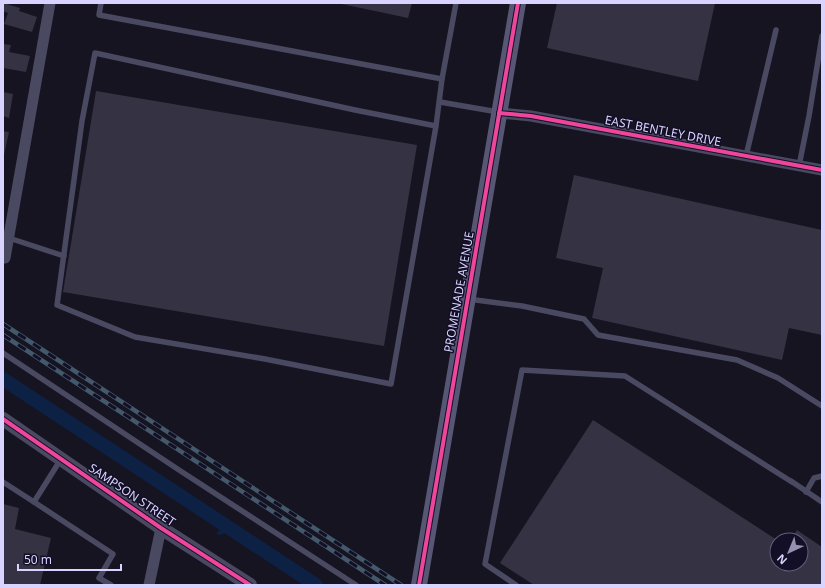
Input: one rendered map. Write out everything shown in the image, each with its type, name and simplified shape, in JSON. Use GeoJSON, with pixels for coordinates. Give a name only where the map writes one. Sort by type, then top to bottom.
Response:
{"type":"FeatureCollection","features":[{"type":"Feature","properties":{"kind":"main road","name":"PROMENADE AVENUE"},"geometry":{"type":"LineString","coordinates":[[419,585],[518,3]]}},
{"type":"Feature","properties":{"kind":"street"},"geometry":{"type":"LineString","coordinates":[[5,258],[50,3]]}},
{"type":"Feature","properties":{"kind":"street","name":"EAST BENTLEY DRIVE"},"geometry":{"type":"LineString","coordinates":[[499,113],[531,116],[799,167],[822,170]]}},
{"type":"Feature","properties":{"kind":"street","name":"SAMPSON STREET"},"geometry":{"type":"LineString","coordinates":[[3,419],[161,528],[244,583]]}},
{"type":"Feature","properties":{"kind":"street"},"geometry":{"type":"LineString","coordinates":[[149,585],[161,528]]}},
{"type":"Feature","properties":{"kind":"lane"},"geometry":{"type":"LineString","coordinates":[[101,3],[99,15],[442,80]]}},
{"type":"Feature","properties":{"kind":"lane"},"geometry":{"type":"LineString","coordinates":[[436,126],[355,110],[95,52],[82,121],[57,304],[134,337],[265,359],[391,384],[436,126],[442,80],[456,3]]}},
{"type":"Feature","properties":{"kind":"lane"},"geometry":{"type":"LineString","coordinates":[[746,156],[776,30]]}},
{"type":"Feature","properties":{"kind":"lane"},"geometry":{"type":"LineString","coordinates":[[799,167],[822,36]]}},
{"type":"Feature","properties":{"kind":"lane"},"geometry":{"type":"LineString","coordinates":[[440,102],[499,113]]}},
{"type":"Feature","properties":{"kind":"lane"},"geometry":{"type":"LineString","coordinates":[[9,238],[64,256]]}},
{"type":"Feature","properties":{"kind":"lane"},"geometry":{"type":"LineString","coordinates":[[468,299],[515,305],[584,319],[598,335],[737,360],[778,378],[822,406]]}},
{"type":"Feature","properties":{"kind":"lane"},"geometry":{"type":"LineString","coordinates":[[3,353],[356,585]]}},
{"type":"Feature","properties":{"kind":"lane"},"geometry":{"type":"LineString","coordinates":[[516,585],[485,564],[522,370],[625,376],[822,502]]}},
{"type":"Feature","properties":{"kind":"lane"},"geometry":{"type":"LineString","coordinates":[[34,502],[61,458]]}},
{"type":"Feature","properties":{"kind":"lane"},"geometry":{"type":"LineString","coordinates":[[806,492],[814,478],[822,476]]}},
{"type":"Feature","properties":{"kind":"lane"},"geometry":{"type":"LineString","coordinates":[[3,482],[113,554],[99,578],[111,585]]}},
{"type":"Feature","properties":{"kind":"building"},"geometry":{"type":"Polygon","coordinates":[[[3,3],[20,8],[19,11],[37,17],[32,32],[4,24],[8,13],[3,11],[3,3]]]}},
{"type":"Feature","properties":{"kind":"building"},"geometry":{"type":"Polygon","coordinates":[[[337,3],[412,3],[408,18],[337,3]]]}},
{"type":"Feature","properties":{"kind":"building"},"geometry":{"type":"Polygon","coordinates":[[[557,3],[715,3],[698,81],[547,48],[557,3]]]}},
{"type":"Feature","properties":{"kind":"building"},"geometry":{"type":"Polygon","coordinates":[[[3,44],[11,45],[9,52],[30,56],[26,72],[3,68],[3,44]]]}},
{"type":"Feature","properties":{"kind":"building"},"geometry":{"type":"Polygon","coordinates":[[[96,91],[417,145],[384,346],[63,292],[96,91]]]}},
{"type":"Feature","properties":{"kind":"building"},"geometry":{"type":"Polygon","coordinates":[[[3,92],[13,94],[9,118],[3,116],[3,92]]]}},
{"type":"Feature","properties":{"kind":"building"},"geometry":{"type":"Polygon","coordinates":[[[3,131],[9,132],[4,155],[3,155],[3,131]]]}},
{"type":"Feature","properties":{"kind":"building"},"geometry":{"type":"Polygon","coordinates":[[[574,175],[822,230],[822,335],[789,328],[782,360],[592,318],[603,268],[556,258],[574,175]]]}},
{"type":"Feature","properties":{"kind":"building"},"geometry":{"type":"Polygon","coordinates":[[[593,420],[769,535],[769,572],[809,572],[809,538],[822,547],[822,585],[534,585],[500,563],[593,420]]]}},
{"type":"Feature","properties":{"kind":"building"},"geometry":{"type":"Polygon","coordinates":[[[3,504],[19,508],[15,529],[51,538],[40,585],[3,585],[3,504]]]}},
{"type":"Feature","properties":{"kind":"waterway"},"geometry":{"type":"LineString","coordinates":[[3,379],[316,585]]}},
{"type":"Feature","properties":{"kind":"waterway"},"geometry":{"type":"LineString","coordinates":[[219,533],[230,529]]}},
{"type":"Feature","properties":{"kind":"railway"},"geometry":{"type":"LineString","coordinates":[[3,324],[401,585]]}},
{"type":"Feature","properties":{"kind":"railway"},"geometry":{"type":"LineString","coordinates":[[3,335],[385,585]]}},
{"type":"Feature","properties":{"kind":"cycle path"},"geometry":{"type":"LineString","coordinates":[[419,585],[518,3]]}},
{"type":"Feature","properties":{"kind":"cycle path"},"geometry":{"type":"LineString","coordinates":[[499,113],[531,116],[822,170]]}},
{"type":"Feature","properties":{"kind":"cycle path"},"geometry":{"type":"LineString","coordinates":[[3,419],[161,528],[250,585]]}}]}
